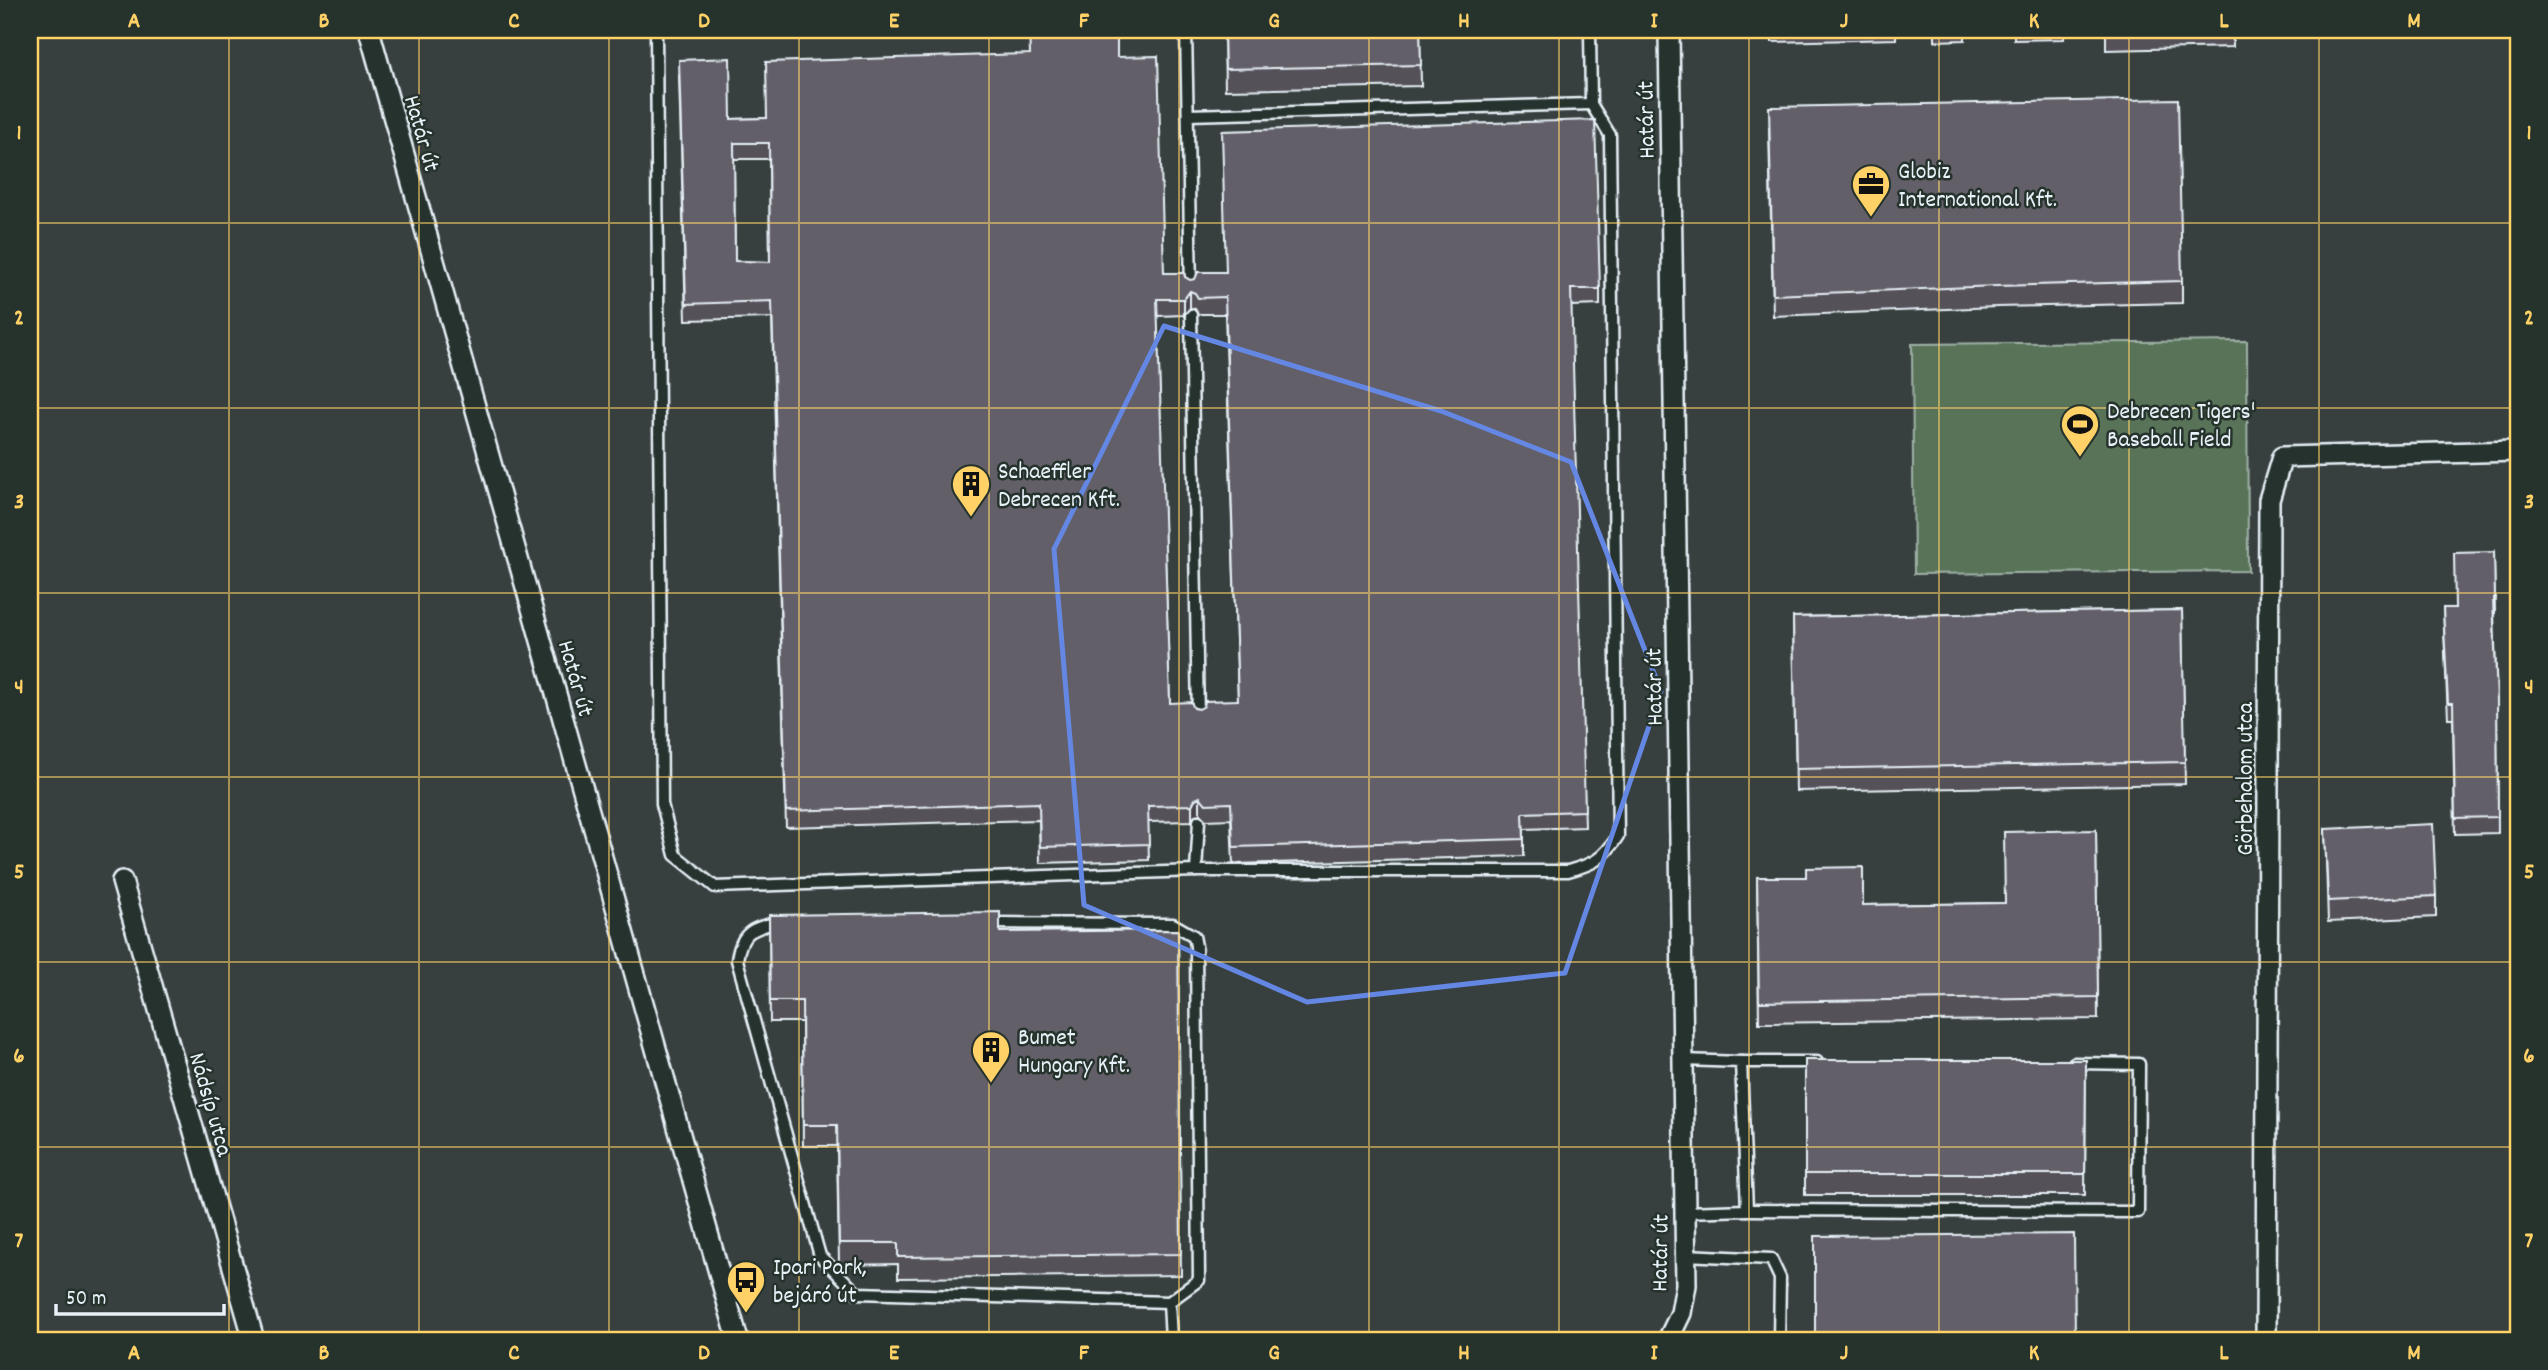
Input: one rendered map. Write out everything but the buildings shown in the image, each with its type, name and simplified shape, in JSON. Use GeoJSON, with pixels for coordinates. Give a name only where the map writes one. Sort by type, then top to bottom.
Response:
{"type":"FeatureCollection","features":[{"type":"Feature","properties":{"kind":"street","name":"Határ út"},"geometry":{"type":"LineString","coordinates":[[369,30],[738,1340]]}},
{"type":"Feature","properties":{"kind":"street","name":"Határ út"},"geometry":{"type":"LineString","coordinates":[[1668,1340],[1681,1313],[1686,1285],[1669,30]]}},
{"type":"Feature","properties":{"kind":"street","name":"Görbehalom utca"},"geometry":{"type":"LineString","coordinates":[[2266,1340],[2269,514],[2272,489],[2282,457],[2518,452]]}},
{"type":"Feature","properties":{"kind":"street","name":"Nádsíp utca"},"geometry":{"type":"LineString","coordinates":[[122,881],[254,1340]]}},
{"type":"Feature","properties":{"kind":"lane"},"geometry":{"type":"LineString","coordinates":[[656,30],[662,804],[675,855],[715,887],[1196,871],[1568,871],[1591,864],[1607,853],[1618,836],[1610,135],[1591,104],[1590,30]]}},
{"type":"Feature","properties":{"kind":"lane"},"geometry":{"type":"LineString","coordinates":[[1186,30],[1191,289]]}},
{"type":"Feature","properties":{"kind":"lane"},"geometry":{"type":"LineString","coordinates":[[1188,115],[1591,104]]}},
{"type":"Feature","properties":{"kind":"lane"},"geometry":{"type":"LineString","coordinates":[[1191,315],[1198,718]]}},
{"type":"Feature","properties":{"kind":"lane"},"geometry":{"type":"LineString","coordinates":[[1196,871],[1199,821]]}},
{"type":"Feature","properties":{"kind":"lane"},"geometry":{"type":"LineString","coordinates":[[792,922],[1173,924],[1194,936],[1199,1280],[1169,1302],[857,1293],[820,1256],[737,960],[739,945],[746,934],[757,927],[792,922]]}},
{"type":"Feature","properties":{"kind":"lane"},"geometry":{"type":"LineString","coordinates":[[1683,1060],[1823,1062]]}},
{"type":"Feature","properties":{"kind":"lane"},"geometry":{"type":"LineString","coordinates":[[1741,1062],[1747,1210]]}},
{"type":"Feature","properties":{"kind":"lane"},"geometry":{"type":"LineString","coordinates":[[1685,1212],[2138,1212],[2139,1064],[2057,1063]]}},
{"type":"Feature","properties":{"kind":"lane"},"geometry":{"type":"LineString","coordinates":[[1685,1255],[1772,1259],[1780,1278],[1779,1340]]}},
{"type":"Feature","properties":{"kind":"lane"},"geometry":{"type":"LineString","coordinates":[[1169,1302],[1171,1340]]}},
{"type":"Feature","properties":{"kind":"highlighted area"},"geometry":{"type":"Polygon","coordinates":[[[1164,326],[1441,411],[1571,462],[1661,691],[1565,973],[1307,1002],[1084,905],[1054,549],[1164,326]]]}},
{"type":"Feature","properties":{"kind":"green space","name":"Debrecen Tigers' Baseball Field"},"geometry":{"type":"Polygon","coordinates":[[[2247,341],[2248,571],[1914,574],[1912,344],[2247,341]]]}},
{"type":"Feature","properties":{"kind":"place","name":"Globiz International Kft."},"geometry":{"type":"Point","coordinates":[1871,218]}},
{"type":"Feature","properties":{"kind":"place","name":"Debrecen Tigers' Baseball Field"},"geometry":{"type":"Point","coordinates":[2080,458]}},
{"type":"Feature","properties":{"kind":"place","name":"Schaeffler Debrecen Kft."},"geometry":{"type":"Point","coordinates":[971,518]}},
{"type":"Feature","properties":{"kind":"place","name":"Bumet Hungary Kft."},"geometry":{"type":"Point","coordinates":[991,1084]}},
{"type":"Feature","properties":{"kind":"place","name":"Ipari Park, bejáró út"},"geometry":{"type":"Point","coordinates":[746,1314]}}]}
